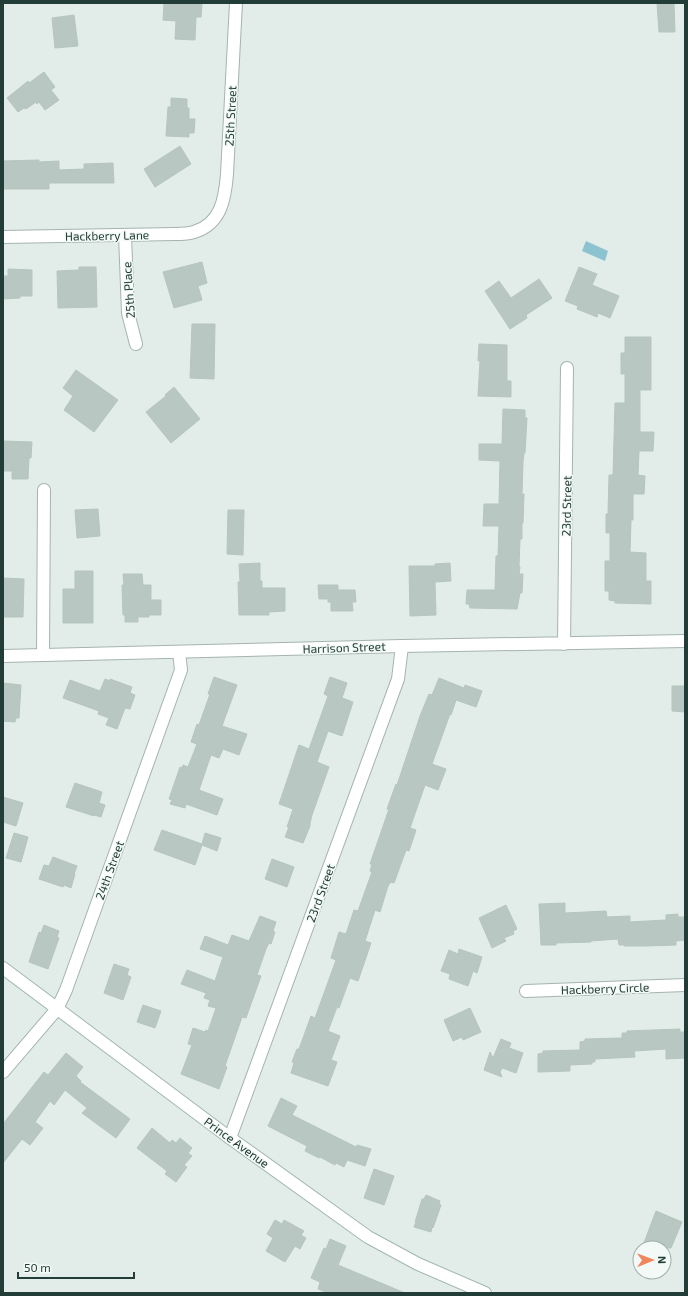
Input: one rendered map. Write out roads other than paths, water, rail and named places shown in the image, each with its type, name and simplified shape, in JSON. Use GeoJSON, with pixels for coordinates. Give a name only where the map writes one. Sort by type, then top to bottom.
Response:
{"type":"FeatureCollection","features":[{"type":"Feature","properties":{"kind":"street","name":"25th Street"},"geometry":{"type":"LineString","coordinates":[[210,225],[221,209],[226,192],[236,3]]}},
{"type":"Feature","properties":{"kind":"street","name":"Hackberry Lane"},"geometry":{"type":"LineString","coordinates":[[3,237],[193,233],[210,225]]}},
{"type":"Feature","properties":{"kind":"street","name":"25th Place"},"geometry":{"type":"LineString","coordinates":[[126,235],[128,313],[136,344]]}},
{"type":"Feature","properties":{"kind":"street","name":"23rd Street"},"geometry":{"type":"LineString","coordinates":[[564,644],[567,368]]}},
{"type":"Feature","properties":{"kind":"street"},"geometry":{"type":"LineString","coordinates":[[43,655],[44,490]]}},
{"type":"Feature","properties":{"kind":"street","name":"Harrison Street"},"geometry":{"type":"LineString","coordinates":[[3,656],[402,646],[685,641]]}},
{"type":"Feature","properties":{"kind":"street","name":"23rd Street"},"geometry":{"type":"LineString","coordinates":[[230,1138],[398,679],[402,646]]}},
{"type":"Feature","properties":{"kind":"street","name":"24th Street"},"geometry":{"type":"LineString","coordinates":[[3,1072],[56,1009],[66,990],[181,670],[179,652]]}},
{"type":"Feature","properties":{"kind":"street","name":"Prince Avenue"},"geometry":{"type":"LineString","coordinates":[[3,968],[230,1138],[368,1237],[418,1264],[485,1293]]}},
{"type":"Feature","properties":{"kind":"street","name":"Hackberry Circle"},"geometry":{"type":"LineString","coordinates":[[526,990],[685,985]]}},
{"type":"Feature","properties":{"kind":"water"},"geometry":{"type":"Polygon","coordinates":[[[586,241],[608,251],[605,261],[582,251],[586,241]]]}}]}
